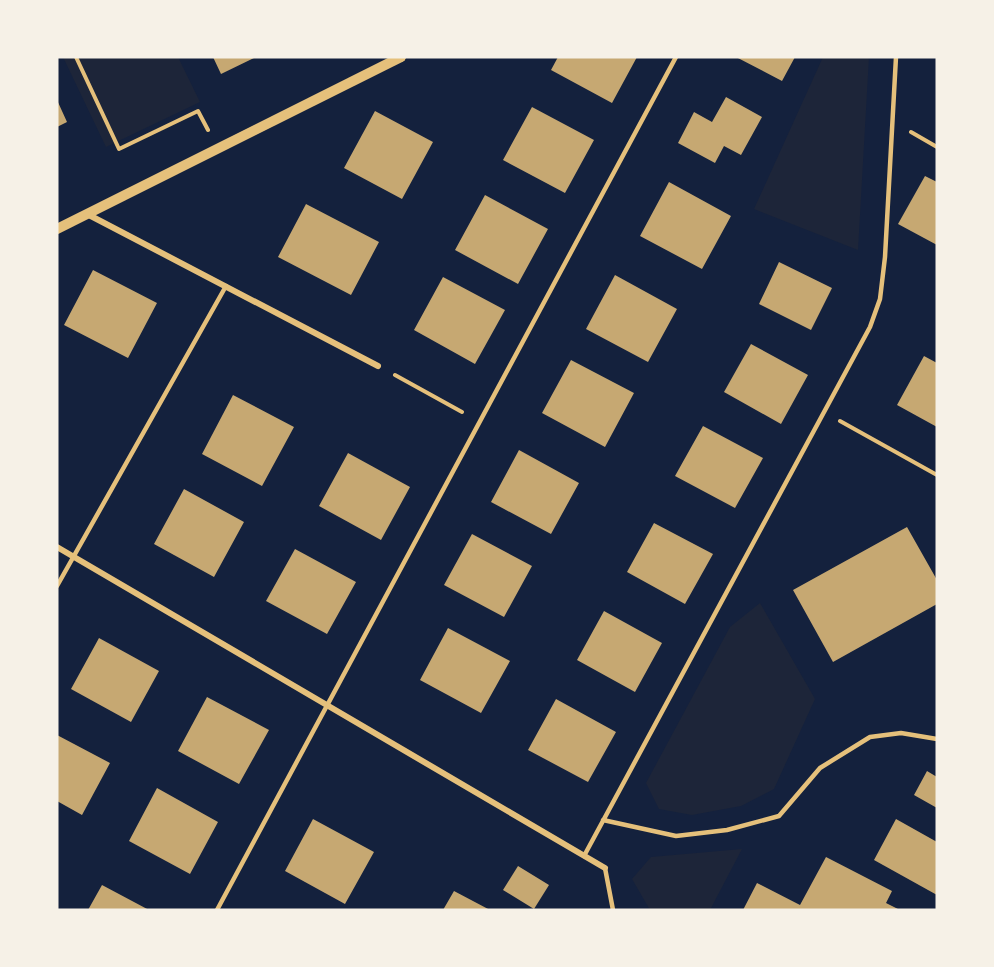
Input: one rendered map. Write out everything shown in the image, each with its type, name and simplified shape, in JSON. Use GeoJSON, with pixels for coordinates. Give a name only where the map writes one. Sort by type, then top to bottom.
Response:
{"type":"FeatureCollection","features":[{"type":"Feature","properties":{"kind":"street"},"geometry":{"type":"LineString","coordinates":[[57,229],[402,57]]}},
{"type":"Feature","properties":{"kind":"street"},"geometry":{"type":"LineString","coordinates":[[87,214],[378,366]]}},
{"type":"Feature","properties":{"kind":"street"},"geometry":{"type":"LineString","coordinates":[[57,547],[605,868]]}},
{"type":"Feature","properties":{"kind":"lane"},"geometry":{"type":"LineString","coordinates":[[217,910],[676,57]]}},
{"type":"Feature","properties":{"kind":"lane"},"geometry":{"type":"LineString","coordinates":[[584,856],[870,327],[879,299],[885,257],[896,57]]}},
{"type":"Feature","properties":{"kind":"lane"},"geometry":{"type":"LineString","coordinates":[[57,586],[226,286]]}},
{"type":"Feature","properties":{"kind":"lane"},"geometry":{"type":"LineString","coordinates":[[603,820],[676,836],[727,830],[779,816],[820,768],[870,737],[901,733],[937,739]]}},
{"type":"Feature","properties":{"kind":"lane"},"geometry":{"type":"LineString","coordinates":[[605,868],[613,910]]}},
{"type":"Feature","properties":{"kind":"path"},"geometry":{"type":"LineString","coordinates":[[76,57],[119,149],[198,111],[218,149]]}},
{"type":"Feature","properties":{"kind":"path"},"geometry":{"type":"LineString","coordinates":[[378,366],[480,422]]}},
{"type":"Feature","properties":{"kind":"path"},"geometry":{"type":"LineString","coordinates":[[824,412],[937,475]]}},
{"type":"Feature","properties":{"kind":"shaded area"},"geometry":{"type":"Polygon","coordinates":[[[63,57],[178,57],[200,102],[106,147],[63,57]]]}},
{"type":"Feature","properties":{"kind":"shaded area"},"geometry":{"type":"Polygon","coordinates":[[[823,57],[869,57],[858,250],[754,209],[823,57]]]}},
{"type":"Feature","properties":{"kind":"shaded area"},"geometry":{"type":"Polygon","coordinates":[[[760,603],[815,699],[774,789],[741,806],[692,815],[659,809],[646,783],[730,627],[760,603]]]}},
{"type":"Feature","properties":{"kind":"shaded area"},"geometry":{"type":"Polygon","coordinates":[[[742,849],[710,910],[650,910],[632,879],[651,857],[742,849]]]}},
{"type":"Feature","properties":{"kind":"building"},"geometry":{"type":"Polygon","coordinates":[[[213,57],[256,57],[221,74],[213,57]]]}},
{"type":"Feature","properties":{"kind":"building"},"geometry":{"type":"Polygon","coordinates":[[[558,57],[637,57],[612,103],[551,70],[558,57]]]}},
{"type":"Feature","properties":{"kind":"building"},"geometry":{"type":"Polygon","coordinates":[[[736,57],[795,57],[782,81],[736,57]]]}},
{"type":"Feature","properties":{"kind":"building"},"geometry":{"type":"Polygon","coordinates":[[[726,97],[762,117],[741,155],[724,146],[715,163],[678,143],[694,112],[712,122],[726,97]]]}},
{"type":"Feature","properties":{"kind":"building"},"geometry":{"type":"Polygon","coordinates":[[[57,100],[67,122],[57,127],[57,100]]]}},
{"type":"Feature","properties":{"kind":"building"},"geometry":{"type":"Polygon","coordinates":[[[532,107],[594,140],[565,193],[503,160],[532,107]]]}},
{"type":"Feature","properties":{"kind":"building"},"geometry":{"type":"Polygon","coordinates":[[[375,111],[433,142],[402,199],[344,168],[375,111]]]}},
{"type":"Feature","properties":{"kind":"building"},"geometry":{"type":"Polygon","coordinates":[[[925,176],[937,182],[937,245],[898,224],[925,176]]]}},
{"type":"Feature","properties":{"kind":"building"},"geometry":{"type":"Polygon","coordinates":[[[669,182],[731,216],[702,269],[640,236],[669,182]]]}},
{"type":"Feature","properties":{"kind":"building"},"geometry":{"type":"Polygon","coordinates":[[[485,195],[548,229],[518,284],[455,250],[485,195]]]}},
{"type":"Feature","properties":{"kind":"building"},"geometry":{"type":"Polygon","coordinates":[[[306,204],[379,242],[351,295],[278,257],[306,204]]]}},
{"type":"Feature","properties":{"kind":"building"},"geometry":{"type":"Polygon","coordinates":[[[779,262],[832,288],[811,330],[759,304],[779,262]]]}},
{"type":"Feature","properties":{"kind":"building"},"geometry":{"type":"Polygon","coordinates":[[[93,270],[157,303],[128,358],[64,325],[93,270]]]}},
{"type":"Feature","properties":{"kind":"building"},"geometry":{"type":"Polygon","coordinates":[[[615,275],[677,309],[648,362],[586,329],[615,275]]]}},
{"type":"Feature","properties":{"kind":"building"},"geometry":{"type":"Polygon","coordinates":[[[443,277],[505,310],[475,364],[414,330],[443,277]]]}},
{"type":"Feature","properties":{"kind":"building"},"geometry":{"type":"Polygon","coordinates":[[[751,344],[808,375],[781,424],[724,392],[751,344]]]}},
{"type":"Feature","properties":{"kind":"building"},"geometry":{"type":"Polygon","coordinates":[[[924,356],[937,363],[937,427],[897,405],[924,356]]]}},
{"type":"Feature","properties":{"kind":"building"},"geometry":{"type":"Polygon","coordinates":[[[571,360],[634,393],[605,447],[542,413],[571,360]]]}},
{"type":"Feature","properties":{"kind":"building"},"geometry":{"type":"Polygon","coordinates":[[[233,395],[294,427],[262,486],[202,454],[233,395]]]}},
{"type":"Feature","properties":{"kind":"building"},"geometry":{"type":"Polygon","coordinates":[[[703,426],[763,458],[735,508],[675,476],[703,426]]]}},
{"type":"Feature","properties":{"kind":"building"},"geometry":{"type":"Polygon","coordinates":[[[519,450],[579,483],[551,534],[491,502],[519,450]]]}},
{"type":"Feature","properties":{"kind":"building"},"geometry":{"type":"Polygon","coordinates":[[[348,453],[410,487],[381,540],[319,506],[348,453]]]}},
{"type":"Feature","properties":{"kind":"building"},"geometry":{"type":"Polygon","coordinates":[[[184,489],[244,522],[214,577],[154,544],[184,489]]]}},
{"type":"Feature","properties":{"kind":"building"},"geometry":{"type":"Polygon","coordinates":[[[654,523],[713,554],[685,604],[627,572],[654,523]]]}},
{"type":"Feature","properties":{"kind":"building"},"geometry":{"type":"Polygon","coordinates":[[[907,527],[937,580],[937,604],[833,662],[793,590],[907,527]]]}},
{"type":"Feature","properties":{"kind":"building"},"geometry":{"type":"Polygon","coordinates":[[[472,534],[532,566],[504,617],[444,585],[472,534]]]}},
{"type":"Feature","properties":{"kind":"building"},"geometry":{"type":"Polygon","coordinates":[[[295,549],[356,582],[327,634],[266,601],[295,549]]]}},
{"type":"Feature","properties":{"kind":"building"},"geometry":{"type":"Polygon","coordinates":[[[604,611],[662,643],[635,692],[577,660],[604,611]]]}},
{"type":"Feature","properties":{"kind":"building"},"geometry":{"type":"Polygon","coordinates":[[[448,628],[510,661],[481,713],[420,680],[448,628]]]}},
{"type":"Feature","properties":{"kind":"building"},"geometry":{"type":"Polygon","coordinates":[[[99,638],[159,671],[131,722],[71,689],[99,638]]]}},
{"type":"Feature","properties":{"kind":"building"},"geometry":{"type":"Polygon","coordinates":[[[207,697],[269,730],[239,784],[178,751],[207,697]]]}},
{"type":"Feature","properties":{"kind":"building"},"geometry":{"type":"Polygon","coordinates":[[[556,699],[616,732],[588,782],[528,750],[556,699]]]}},
{"type":"Feature","properties":{"kind":"building"},"geometry":{"type":"Polygon","coordinates":[[[57,735],[110,763],[82,815],[57,801],[57,735]]]}},
{"type":"Feature","properties":{"kind":"building"},"geometry":{"type":"Polygon","coordinates":[[[927,771],[937,777],[937,808],[914,795],[927,771]]]}},
{"type":"Feature","properties":{"kind":"building"},"geometry":{"type":"Polygon","coordinates":[[[157,788],[218,822],[190,874],[129,841],[157,788]]]}},
{"type":"Feature","properties":{"kind":"building"},"geometry":{"type":"Polygon","coordinates":[[[313,819],[374,852],[345,904],[285,871],[313,819]]]}},
{"type":"Feature","properties":{"kind":"building"},"geometry":{"type":"Polygon","coordinates":[[[896,819],[937,842],[937,895],[874,860],[896,819]]]}},
{"type":"Feature","properties":{"kind":"building"},"geometry":{"type":"Polygon","coordinates":[[[826,857],[892,891],[886,903],[900,910],[743,910],[757,883],[800,905],[826,857]]]}},
{"type":"Feature","properties":{"kind":"building"},"geometry":{"type":"Polygon","coordinates":[[[518,866],[549,885],[534,909],[503,890],[518,866]]]}},
{"type":"Feature","properties":{"kind":"building"},"geometry":{"type":"Polygon","coordinates":[[[102,885],[149,910],[88,910],[102,885]]]}},
{"type":"Feature","properties":{"kind":"building"},"geometry":{"type":"Polygon","coordinates":[[[454,891],[490,910],[443,910],[454,891]]]}}]}
